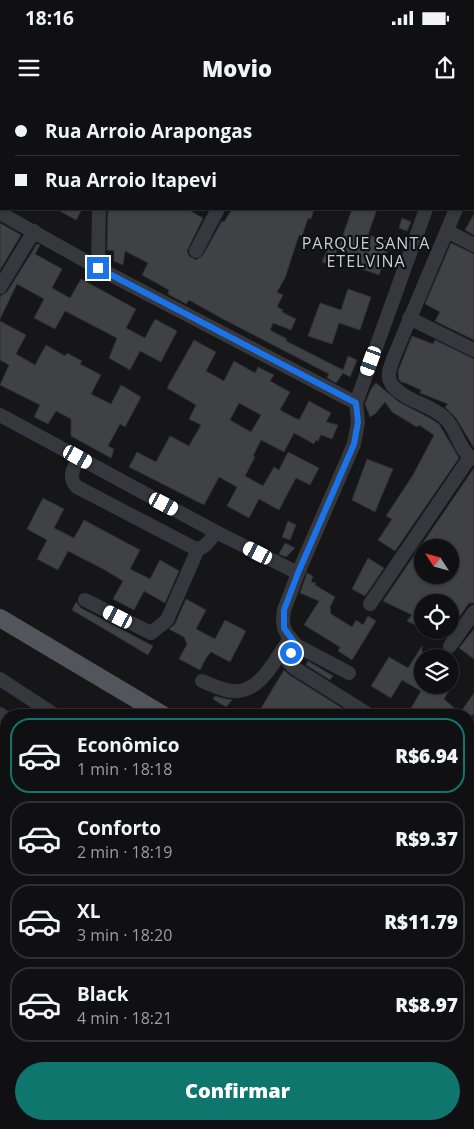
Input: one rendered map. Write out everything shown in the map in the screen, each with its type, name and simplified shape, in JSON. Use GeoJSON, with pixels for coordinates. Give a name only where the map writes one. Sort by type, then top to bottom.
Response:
{"type":"FeatureCollection","features":[{"type":"Feature","properties":{"kind":"main road"},"geometry":{"type":"LineString","coordinates":[[0,618],[152,709]]}},
{"type":"Feature","properties":{"kind":"street"},"geometry":{"type":"LineString","coordinates":[[98,268],[100,210]]}},
{"type":"Feature","properties":{"kind":"street"},"geometry":{"type":"LineString","coordinates":[[196,251],[212,210]]}},
{"type":"Feature","properties":{"kind":"street"},"geometry":{"type":"LineString","coordinates":[[349,673],[293,642],[284,628],[284,610],[354,444],[358,422],[356,403],[426,210]]}},
{"type":"Feature","properties":{"kind":"street"},"geometry":{"type":"LineString","coordinates":[[370,604],[472,458],[445,418],[401,392],[391,383],[389,372],[456,210]]}},
{"type":"Feature","properties":{"kind":"street"},"geometry":{"type":"LineString","coordinates":[[0,213],[98,268],[356,403]]}},
{"type":"Feature","properties":{"kind":"street"},"geometry":{"type":"LineString","coordinates":[[0,287],[34,231]]}},
{"type":"Feature","properties":{"kind":"street"},"geometry":{"type":"LineString","coordinates":[[446,231],[474,245]]}},
{"type":"Feature","properties":{"kind":"street"},"geometry":{"type":"LineString","coordinates":[[410,318],[474,350]]}},
{"type":"Feature","properties":{"kind":"street"},"geometry":{"type":"LineString","coordinates":[[0,415],[216,532],[298,573]]}},
{"type":"Feature","properties":{"kind":"street"},"geometry":{"type":"LineString","coordinates":[[78,457],[71,474],[73,483],[77,487],[198,549],[204,547],[216,532]]}},
{"type":"Feature","properties":{"kind":"street"},"geometry":{"type":"LineString","coordinates":[[85,600],[151,633],[167,620],[198,549]]}},
{"type":"Feature","properties":{"kind":"street"},"geometry":{"type":"LineString","coordinates":[[450,646],[474,612]]}},
{"type":"Feature","properties":{"kind":"street"},"geometry":{"type":"LineString","coordinates":[[202,681],[229,691],[250,687],[265,675],[293,642]]}},
{"type":"Feature","properties":{"kind":"street"},"geometry":{"type":"LineString","coordinates":[[293,642],[288,661],[293,667],[360,709]]}},
{"type":"Feature","properties":{"kind":"street"},"geometry":{"type":"LineString","coordinates":[[0,679],[46,709]]}},
{"type":"Feature","properties":{"kind":"building"},"geometry":{"type":"Polygon","coordinates":[[[58,210],[81,210],[76,220],[58,210]]]}},
{"type":"Feature","properties":{"kind":"building"},"geometry":{"type":"Polygon","coordinates":[[[108,210],[189,210],[203,218],[187,251],[189,256],[196,260],[203,255],[222,221],[224,222],[231,210],[314,210],[311,219],[308,218],[302,236],[299,235],[285,278],[277,292],[283,295],[277,307],[283,310],[282,312],[296,319],[291,330],[273,323],[270,330],[287,339],[286,341],[343,370],[348,356],[357,360],[350,377],[343,373],[336,383],[327,378],[329,374],[189,300],[186,304],[168,294],[169,290],[142,275],[148,263],[125,251],[123,265],[114,261],[114,251],[107,250],[108,210]]]}},
{"type":"Feature","properties":{"kind":"building"},"geometry":{"type":"Polygon","coordinates":[[[352,210],[377,210],[368,235],[390,242],[379,275],[356,267],[359,258],[338,250],[352,210]]]}},
{"type":"Feature","properties":{"kind":"building"},"geometry":{"type":"Polygon","coordinates":[[[474,214],[474,235],[465,230],[474,214]]]}},
{"type":"Feature","properties":{"kind":"building"},"geometry":{"type":"Polygon","coordinates":[[[402,218],[411,222],[407,231],[399,228],[402,218]]]}},
{"type":"Feature","properties":{"kind":"building"},"geometry":{"type":"Polygon","coordinates":[[[0,223],[21,235],[0,270],[0,223]]]}},
{"type":"Feature","properties":{"kind":"building"},"geometry":{"type":"Polygon","coordinates":[[[451,243],[474,254],[474,340],[435,321],[440,312],[425,304],[451,243]]]}},
{"type":"Feature","properties":{"kind":"building"},"geometry":{"type":"Polygon","coordinates":[[[37,244],[40,245],[35,254],[62,269],[52,288],[70,298],[81,279],[136,309],[126,328],[145,338],[155,319],[177,331],[161,362],[140,351],[130,370],[109,358],[117,338],[65,311],[55,329],[34,318],[44,299],[17,284],[0,319],[0,296],[7,292],[37,244]]]}},
{"type":"Feature","properties":{"kind":"building"},"geometry":{"type":"Polygon","coordinates":[[[330,244],[338,248],[331,265],[322,262],[330,244]]]}},
{"type":"Feature","properties":{"kind":"building"},"geometry":{"type":"Polygon","coordinates":[[[348,289],[371,297],[360,330],[339,323],[332,344],[308,336],[320,303],[341,310],[348,289]]]}},
{"type":"Feature","properties":{"kind":"building"},"geometry":{"type":"Polygon","coordinates":[[[0,321],[26,335],[16,354],[35,365],[46,345],[65,356],[67,353],[82,361],[80,364],[101,375],[91,394],[111,404],[121,385],[141,397],[125,427],[120,424],[108,446],[114,449],[111,458],[71,436],[71,419],[56,411],[48,424],[34,417],[40,405],[0,385],[9,365],[0,360],[0,321]]]}},
{"type":"Feature","properties":{"kind":"building"},"geometry":{"type":"Polygon","coordinates":[[[412,336],[433,344],[435,340],[474,359],[474,448],[456,418],[445,407],[448,404],[420,393],[421,390],[399,380],[398,371],[412,336]]]}},
{"type":"Feature","properties":{"kind":"building"},"geometry":{"type":"Polygon","coordinates":[[[194,340],[216,352],[206,371],[224,381],[234,361],[255,373],[258,367],[274,375],[270,381],[290,392],[280,410],[299,420],[309,401],[331,413],[326,422],[338,425],[332,439],[321,435],[314,444],[294,433],[284,452],[261,440],[245,476],[263,486],[274,467],[279,470],[288,452],[319,468],[310,485],[296,478],[279,510],[259,499],[249,518],[227,506],[237,487],[219,477],[204,505],[129,467],[137,452],[156,462],[170,436],[189,446],[201,425],[189,419],[196,405],[167,388],[194,340]],[[239,403],[230,420],[251,432],[261,415],[239,403]]]}},
{"type":"Feature","properties":{"kind":"building"},"geometry":{"type":"Polygon","coordinates":[[[376,383],[399,402],[439,424],[459,458],[395,551],[378,540],[392,519],[386,516],[413,475],[434,435],[419,425],[417,427],[392,412],[385,402],[370,417],[365,404],[371,389],[376,383]]]}},
{"type":"Feature","properties":{"kind":"building"},"geometry":{"type":"Polygon","coordinates":[[[367,459],[393,469],[375,512],[352,500],[367,459]]]}},
{"type":"Feature","properties":{"kind":"building"},"geometry":{"type":"Polygon","coordinates":[[[474,468],[474,603],[469,603],[460,616],[459,594],[414,594],[414,624],[407,621],[412,615],[383,601],[414,556],[414,584],[459,584],[459,539],[425,539],[474,468]]]}},
{"type":"Feature","properties":{"kind":"building"},"geometry":{"type":"Polygon","coordinates":[[[43,498],[64,509],[54,528],[74,538],[84,520],[140,550],[130,569],[150,579],[160,560],[179,571],[165,603],[144,591],[134,610],[113,599],[123,581],[68,551],[58,570],[37,559],[47,540],[27,529],[43,498]]]}},
{"type":"Feature","properties":{"kind":"building"},"geometry":{"type":"Polygon","coordinates":[[[288,521],[296,525],[290,540],[282,537],[288,521]]]}},
{"type":"Feature","properties":{"kind":"building"},"geometry":{"type":"Polygon","coordinates":[[[285,543],[295,548],[286,557],[279,554],[285,543]]]}},
{"type":"Feature","properties":{"kind":"building"},"geometry":{"type":"Polygon","coordinates":[[[368,558],[384,568],[365,596],[352,589],[368,558]]]}},
{"type":"Feature","properties":{"kind":"building"},"geometry":{"type":"Polygon","coordinates":[[[307,573],[313,576],[311,582],[316,583],[315,585],[335,597],[330,607],[331,614],[352,627],[356,620],[363,625],[368,616],[376,621],[352,660],[338,651],[340,647],[304,625],[319,601],[300,593],[307,573]]]}},
{"type":"Feature","properties":{"kind":"building"},"geometry":{"type":"Polygon","coordinates":[[[186,599],[206,610],[196,629],[215,639],[225,620],[246,631],[230,662],[211,652],[200,670],[179,659],[187,644],[184,637],[169,629],[175,624],[186,599]]]}},
{"type":"Feature","properties":{"kind":"building"},"geometry":{"type":"Polygon","coordinates":[[[76,602],[81,608],[153,646],[148,655],[72,610],[76,602]]]}},
{"type":"Feature","properties":{"kind":"building"},"geometry":{"type":"Polygon","coordinates":[[[474,629],[474,659],[459,648],[474,629]]]}},
{"type":"Feature","properties":{"kind":"building"},"geometry":{"type":"Polygon","coordinates":[[[389,657],[408,668],[414,659],[414,687],[402,680],[391,698],[371,686],[389,657]]]}},
{"type":"Feature","properties":{"kind":"building"},"geometry":{"type":"Polygon","coordinates":[[[308,661],[333,676],[330,680],[306,665],[308,661]]]}},
{"type":"Feature","properties":{"kind":"building"},"geometry":{"type":"Polygon","coordinates":[[[284,670],[343,709],[261,709],[284,670]]]}},
{"type":"Feature","properties":{"kind":"building"},"geometry":{"type":"Polygon","coordinates":[[[474,693],[474,709],[463,709],[474,693]]]}},
{"type":"Feature","properties":{"kind":"building"},"geometry":{"type":"Polygon","coordinates":[[[419,694],[447,694],[444,699],[455,709],[411,709],[419,694]]]}},
{"type":"Feature","properties":{"kind":"building"},"geometry":{"type":"Polygon","coordinates":[[[215,696],[232,700],[226,707],[213,699],[215,696]]]}},
{"type":"Feature","properties":{"kind":"district","name":"PARQUE SANTA ETELVINA"},"geometry":{"type":"Point","coordinates":[366,252]}},
{"type":"Feature","properties":{"kind":"route"},"geometry":{"type":"LineString","coordinates":[[98,268],[356,403],[358,431],[354,444],[284,610],[284,628],[290,640],[296,645],[291,653]]}}]}
